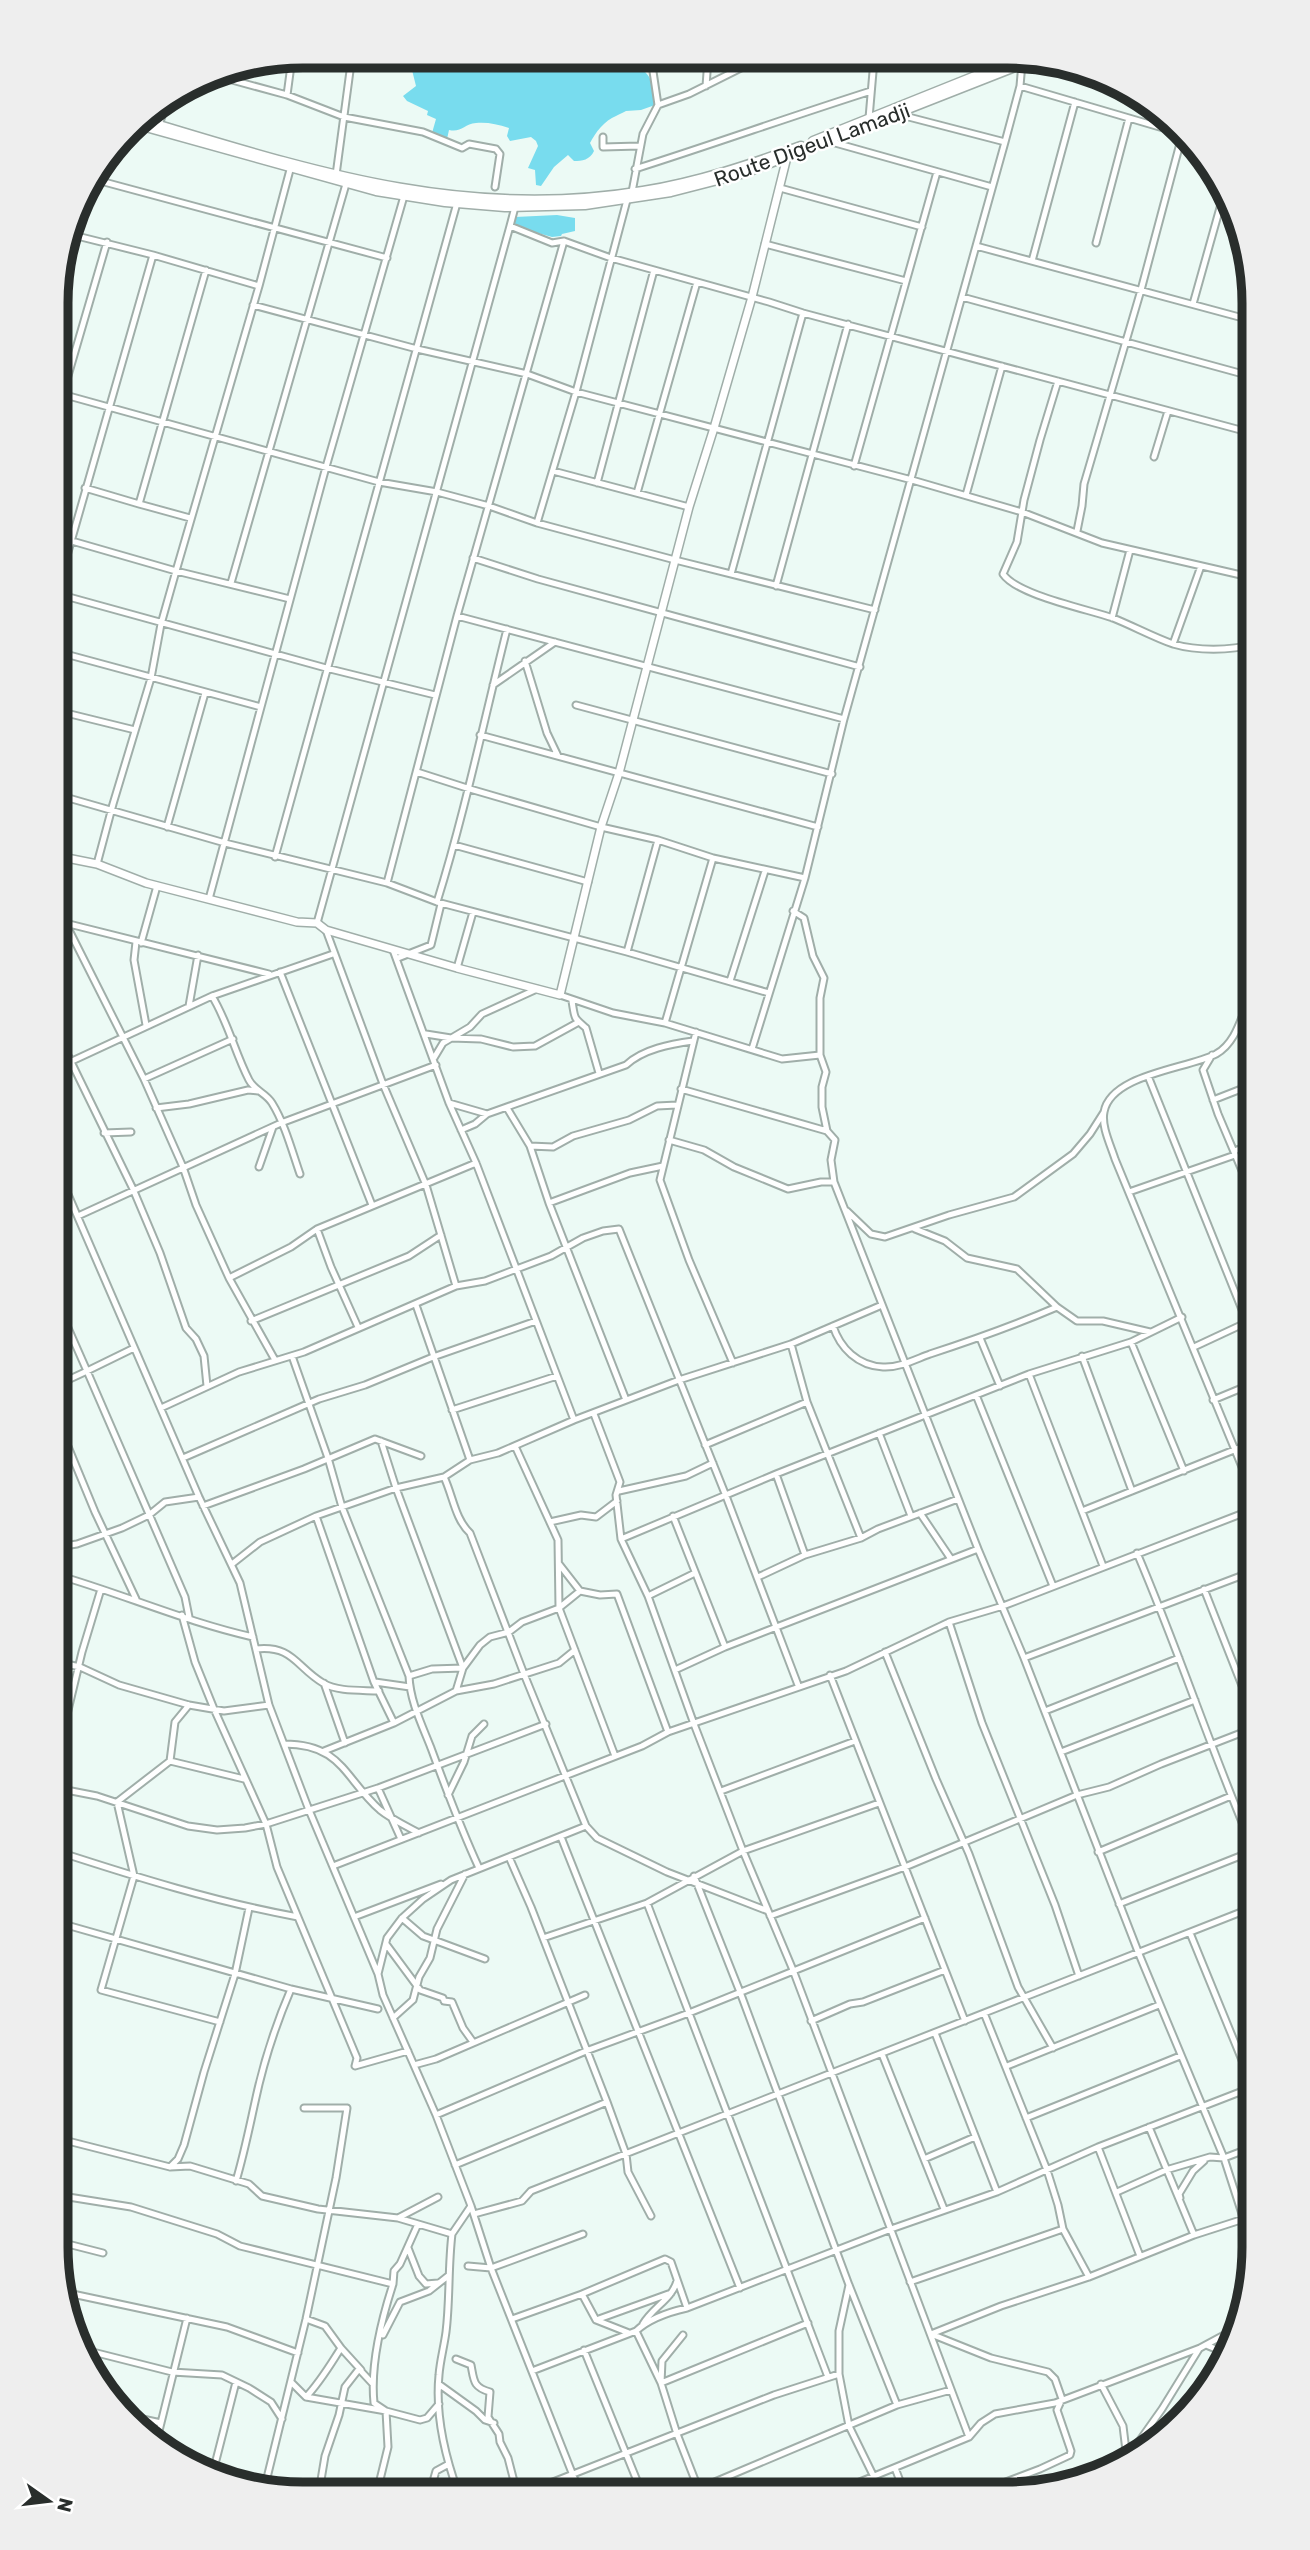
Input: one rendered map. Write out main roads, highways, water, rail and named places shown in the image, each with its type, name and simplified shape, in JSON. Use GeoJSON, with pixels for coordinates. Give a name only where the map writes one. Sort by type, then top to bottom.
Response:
{"type":"FeatureCollection","features":[{"type":"Feature","properties":{"kind":"main road"},"geometry":{"type":"LineString","coordinates":[[152,123],[291,166],[414,191],[512,201],[629,196],[720,174],[1003,68]]}},
{"type":"Feature","properties":{"kind":"main road","name":"Route Digeul Lamadji"},"geometry":{"type":"LineString","coordinates":[[147,127],[291,166],[346,184],[404,196],[515,207],[566,206],[719,181],[897,114],[1005,68]]}},
{"type":"Feature","properties":{"kind":"water"},"geometry":{"type":"Polygon","coordinates":[[[412,69],[639,69],[650,78],[655,105],[626,111],[608,120],[590,143],[594,151],[590,156],[574,161],[568,155],[554,167],[541,186],[536,185],[535,170],[528,168],[538,146],[531,137],[510,141],[507,136],[509,128],[484,123],[449,130],[447,139],[432,133],[436,119],[403,96],[416,86],[412,69]]]}},
{"type":"Feature","properties":{"kind":"water"},"geometry":{"type":"Polygon","coordinates":[[[557,215],[575,218],[575,231],[552,237],[513,226],[515,217],[557,215]]]}}]}
